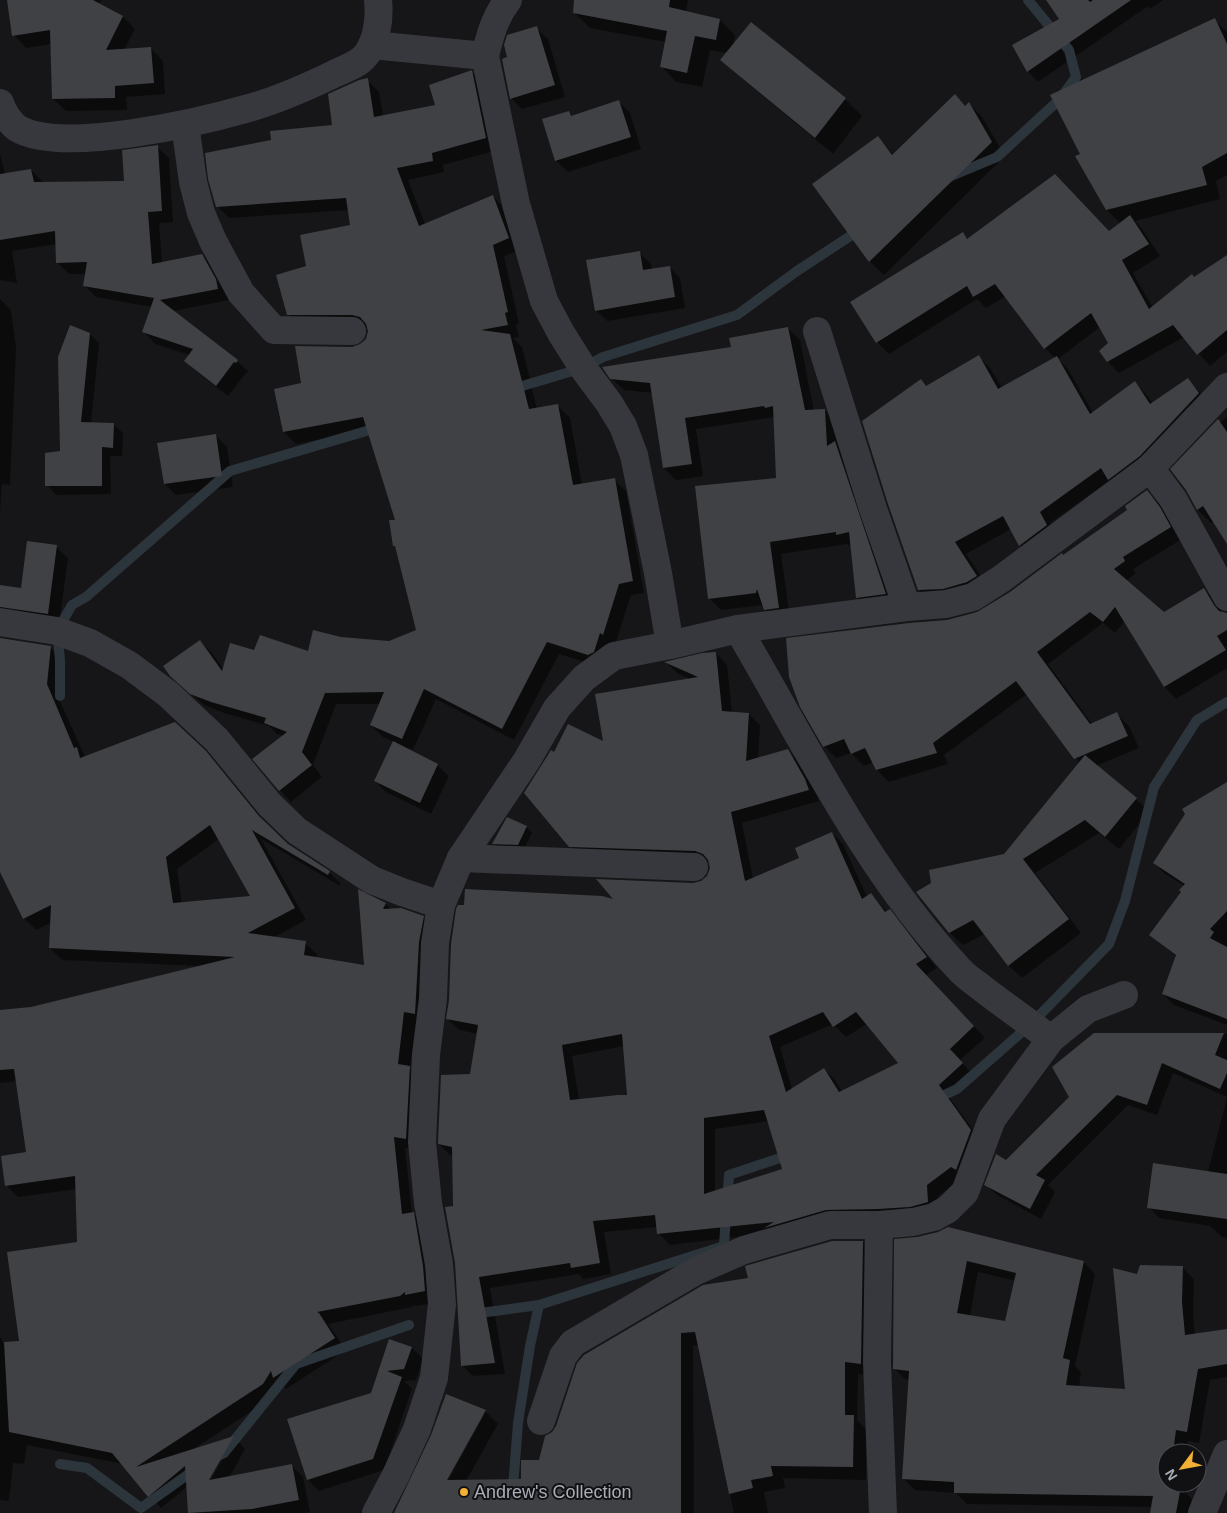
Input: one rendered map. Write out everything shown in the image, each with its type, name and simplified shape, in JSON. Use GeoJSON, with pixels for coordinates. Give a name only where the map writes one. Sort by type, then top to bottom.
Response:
{"type":"FeatureCollection","features":[{"type":"Feature","properties":{"kind":"street"},"geometry":{"type":"LineString","coordinates":[[0,103],[3,112],[17,128],[59,138],[112,137],[185,124],[251,108],[307,87],[361,60],[372,45],[380,14],[378,0]]}},
{"type":"Feature","properties":{"kind":"street"},"geometry":{"type":"LineString","coordinates":[[508,0],[499,12],[490,33],[485,56],[516,204],[544,301],[583,368],[609,403],[623,426],[634,454],[658,573],[670,645]]}},
{"type":"Feature","properties":{"kind":"street"},"geometry":{"type":"LineString","coordinates":[[372,45],[485,56]]}},
{"type":"Feature","properties":{"kind":"street"},"geometry":{"type":"LineString","coordinates":[[185,124],[193,182],[201,213],[213,241],[241,293],[274,330],[352,331]]}},
{"type":"Feature","properties":{"kind":"street"},"geometry":{"type":"LineString","coordinates":[[817,331],[907,607]]}},
{"type":"Feature","properties":{"kind":"street"},"geometry":{"type":"LineString","coordinates":[[376,1513],[417,1429],[434,1378],[442,1304],[439,1264],[428,1203],[422,1142],[426,1055],[433,999],[435,943],[441,904],[461,858],[527,760],[557,708],[584,678],[614,656],[738,629],[907,607],[946,604],[973,597],[1001,579],[1150,468],[1227,386]]}},
{"type":"Feature","properties":{"kind":"street"},"geometry":{"type":"LineString","coordinates":[[1150,468],[1173,499],[1227,597]]}},
{"type":"Feature","properties":{"kind":"street"},"geometry":{"type":"LineString","coordinates":[[0,622],[57,631],[90,643],[129,665],[168,694],[217,740],[270,806],[298,831],[372,880],[441,904]]}},
{"type":"Feature","properties":{"kind":"street"},"geometry":{"type":"LineString","coordinates":[[738,629],[779,698],[819,772],[868,851],[911,913],[959,970],[1007,1008],[1051,1039]]}},
{"type":"Feature","properties":{"kind":"street"},"geometry":{"type":"LineString","coordinates":[[461,858],[694,867]]}},
{"type":"Feature","properties":{"kind":"street"},"geometry":{"type":"LineString","coordinates":[[541,1421],[563,1356],[573,1344],[696,1271],[744,1250],[806,1231],[837,1225],[879,1225],[913,1222],[934,1217],[948,1209],[965,1192],[992,1119],[1051,1039],[1088,1009],[1124,995]]}},
{"type":"Feature","properties":{"kind":"street"},"geometry":{"type":"LineString","coordinates":[[879,1225],[877,1362],[883,1513]]}},
{"type":"Feature","properties":{"kind":"street"},"geometry":{"type":"LineString","coordinates":[[1202,1513],[1208,1494],[1227,1454]]}},
{"type":"Feature","properties":{"kind":"building"},"geometry":{"type":"Polygon","coordinates":[[[7,0],[93,0],[123,16],[106,50],[151,47],[154,83],[115,86],[115,98],[52,99],[50,30],[12,36],[7,0]]]}},
{"type":"Feature","properties":{"kind":"building"},"geometry":{"type":"Polygon","coordinates":[[[574,0],[670,0],[669,7],[720,19],[716,40],[695,36],[687,73],[660,67],[667,31],[573,13],[574,0]]]}},
{"type":"Feature","properties":{"kind":"building"},"geometry":{"type":"Polygon","coordinates":[[[1046,0],[1088,0],[1090,2],[1093,0],[1131,0],[1027,72],[1012,45],[1059,19],[1046,0]]]}},
{"type":"Feature","properties":{"kind":"building"},"geometry":{"type":"Polygon","coordinates":[[[1215,18],[1227,44],[1227,153],[1202,167],[1207,185],[1106,210],[1075,156],[1080,154],[1050,95],[1215,18]]]}},
{"type":"Feature","properties":{"kind":"building"},"geometry":{"type":"Polygon","coordinates":[[[751,22],[846,98],[815,138],[720,60],[751,22]]]}},
{"type":"Feature","properties":{"kind":"building"},"geometry":{"type":"Polygon","coordinates":[[[537,26],[555,85],[510,99],[502,59],[507,57],[504,45],[507,35],[537,26]]]}},
{"type":"Feature","properties":{"kind":"building"},"geometry":{"type":"Polygon","coordinates":[[[472,70],[486,138],[432,153],[433,161],[397,168],[419,226],[493,195],[509,238],[493,245],[508,312],[505,313],[508,325],[481,330],[510,334],[529,409],[558,404],[573,485],[615,478],[633,581],[619,584],[603,635],[600,633],[594,652],[588,655],[547,642],[502,729],[424,689],[402,739],[370,725],[384,692],[325,693],[302,752],[312,765],[279,791],[252,759],[287,732],[264,723],[266,718],[190,694],[170,676],[163,666],[200,640],[222,671],[230,643],[254,650],[260,635],[308,651],[313,630],[341,637],[389,641],[416,630],[395,546],[393,546],[389,520],[395,520],[363,417],[283,432],[274,389],[301,383],[295,346],[352,347],[366,339],[368,331],[366,324],[360,317],[352,315],[287,315],[276,275],[306,266],[300,235],[350,225],[346,198],[216,207],[208,179],[205,153],[271,140],[270,131],[332,125],[328,94],[359,80],[368,78],[374,117],[435,105],[429,85],[472,70]]]}},
{"type":"Feature","properties":{"kind":"building"},"geometry":{"type":"Polygon","coordinates":[[[955,94],[965,106],[969,102],[992,142],[869,262],[812,184],[878,136],[892,155],[955,94]]]}},
{"type":"Feature","properties":{"kind":"building"},"geometry":{"type":"Polygon","coordinates":[[[619,100],[631,137],[555,161],[542,119],[569,111],[571,116],[619,100]]]}},
{"type":"Feature","properties":{"kind":"building"},"geometry":{"type":"Polygon","coordinates":[[[158,145],[162,211],[148,212],[152,264],[202,254],[216,279],[218,289],[160,300],[238,360],[236,363],[234,362],[216,386],[184,361],[193,349],[142,332],[154,298],[83,286],[87,262],[56,263],[55,231],[0,240],[0,174],[31,169],[34,182],[124,181],[122,150],[158,145]]]}},
{"type":"Feature","properties":{"kind":"building"},"geometry":{"type":"Polygon","coordinates":[[[1055,174],[1109,231],[1130,215],[1149,244],[1122,260],[1149,309],[1192,274],[1194,277],[1227,255],[1227,330],[1197,355],[1173,325],[1107,362],[1099,351],[1108,343],[1091,313],[1044,349],[995,284],[973,297],[967,286],[876,343],[850,302],[963,232],[967,239],[1055,174]]]}},
{"type":"Feature","properties":{"kind":"building"},"geometry":{"type":"Polygon","coordinates":[[[640,251],[643,270],[670,266],[675,297],[595,311],[586,260],[640,251]]]}},
{"type":"Feature","properties":{"kind":"building"},"geometry":{"type":"Polygon","coordinates":[[[70,325],[90,333],[81,422],[114,423],[113,448],[102,447],[102,486],[45,486],[45,453],[60,451],[58,357],[70,325]]]}},
{"type":"Feature","properties":{"kind":"building"},"geometry":{"type":"Polygon","coordinates":[[[788,327],[805,410],[825,409],[827,446],[835,441],[886,594],[856,598],[849,532],[836,535],[836,532],[770,542],[779,608],[764,610],[757,589],[756,593],[708,599],[695,486],[776,478],[773,406],[685,418],[692,464],[663,468],[650,383],[610,379],[602,367],[731,347],[729,338],[788,327]]]}},
{"type":"Feature","properties":{"kind":"building"},"geometry":{"type":"Polygon","coordinates":[[[979,355],[998,389],[1057,356],[1090,414],[1135,381],[1150,404],[1188,378],[1199,393],[1140,456],[1108,480],[1101,468],[1040,512],[1047,525],[1019,546],[1003,516],[955,542],[977,576],[967,582],[943,589],[918,590],[862,421],[921,379],[926,386],[979,355]]]}},
{"type":"Feature","properties":{"kind":"building"},"geometry":{"type":"Polygon","coordinates":[[[1218,419],[1227,432],[1227,544],[1203,506],[1197,510],[1186,490],[1170,469],[1218,419]]]}},
{"type":"Feature","properties":{"kind":"building"},"geometry":{"type":"Polygon","coordinates":[[[216,434],[222,476],[164,484],[157,443],[216,434]]]}},
{"type":"Feature","properties":{"kind":"building"},"geometry":{"type":"Polygon","coordinates":[[[1147,490],[1160,507],[1171,527],[1123,557],[1125,561],[1114,569],[1164,612],[1204,588],[1219,611],[1227,613],[1227,630],[1217,636],[1226,650],[1164,687],[1115,607],[1103,622],[1090,612],[1037,652],[1090,724],[1117,712],[1128,736],[1074,759],[1016,681],[933,743],[937,753],[876,770],[865,748],[851,754],[844,739],[823,747],[800,707],[789,677],[786,638],[947,620],[977,612],[1010,592],[1062,553],[1063,555],[1127,510],[1125,506],[1147,490]]]}},
{"type":"Feature","properties":{"kind":"building"},"geometry":{"type":"Polygon","coordinates":[[[27,541],[57,545],[48,614],[0,607],[0,585],[21,588],[27,541]]]}},
{"type":"Feature","properties":{"kind":"building"},"geometry":{"type":"Polygon","coordinates":[[[0,638],[51,646],[47,684],[74,748],[77,747],[80,758],[175,722],[206,751],[259,816],[288,844],[330,871],[328,875],[252,830],[295,908],[248,933],[306,941],[304,955],[364,965],[358,889],[386,903],[383,909],[401,908],[424,916],[419,942],[415,1014],[404,1012],[398,1064],[410,1066],[406,1139],[394,1137],[402,1214],[414,1212],[425,1291],[405,1295],[405,1292],[400,1296],[317,1312],[335,1338],[273,1378],[271,1371],[263,1384],[136,1467],[234,1436],[209,1480],[292,1464],[299,1500],[252,1509],[188,1513],[185,1466],[148,1497],[112,1453],[9,1432],[4,1342],[19,1341],[7,1252],[77,1242],[75,1176],[5,1186],[1,1156],[26,1152],[14,1069],[0,1070],[0,1010],[31,1007],[235,957],[49,948],[51,905],[23,919],[0,872],[0,638]],[[210,825],[166,857],[173,903],[250,896],[210,825]]]}},
{"type":"Feature","properties":{"kind":"building"},"geometry":{"type":"Polygon","coordinates":[[[716,652],[722,711],[749,713],[746,761],[788,749],[809,790],[731,812],[745,881],[799,858],[795,848],[832,832],[862,899],[871,893],[885,912],[890,909],[927,957],[916,964],[974,1026],[950,1049],[963,1063],[939,1085],[971,1130],[956,1170],[951,1167],[927,1185],[928,1202],[910,1207],[826,1210],[764,1228],[774,1222],[657,1234],[655,1215],[593,1221],[600,1263],[571,1268],[570,1263],[479,1277],[495,1363],[461,1366],[455,1263],[445,1207],[453,1206],[452,1147],[438,1144],[441,1075],[470,1074],[478,1025],[446,1019],[449,1000],[451,944],[456,909],[458,905],[464,905],[465,889],[602,896],[613,899],[596,879],[693,883],[701,881],[707,876],[710,868],[708,860],[703,854],[695,851],[569,847],[524,793],[551,750],[554,752],[568,724],[603,741],[595,694],[698,677],[664,662],[702,653],[716,652]],[[823,1012],[769,1036],[786,1092],[824,1068],[839,1092],[898,1063],[856,1012],[833,1027],[823,1012]],[[622,1034],[562,1045],[570,1100],[627,1095],[622,1034]],[[764,1110],[704,1118],[704,1194],[782,1169],[764,1110]]]}},
{"type":"Feature","properties":{"kind":"building"},"geometry":{"type":"Polygon","coordinates":[[[393,741],[438,764],[420,803],[374,781],[393,741]]]}},
{"type":"Feature","properties":{"kind":"building"},"geometry":{"type":"Polygon","coordinates":[[[1085,755],[1137,798],[1105,837],[1085,820],[1023,859],[1069,919],[1008,966],[973,920],[949,933],[916,892],[931,883],[929,870],[1004,854],[1085,755]]]}},
{"type":"Feature","properties":{"kind":"building"},"geometry":{"type":"Polygon","coordinates":[[[1227,782],[1227,911],[1210,929],[1214,932],[1210,938],[1227,947],[1227,1019],[1162,994],[1176,955],[1149,935],[1185,884],[1153,863],[1185,814],[1182,809],[1227,782]]]}},
{"type":"Feature","properties":{"kind":"building"},"geometry":{"type":"Polygon","coordinates":[[[507,817],[527,826],[518,845],[492,844],[507,817]]]}},
{"type":"Feature","properties":{"kind":"building"},"geometry":{"type":"Polygon","coordinates":[[[1094,1033],[1224,1033],[1215,1055],[1227,1060],[1227,1073],[1220,1089],[1162,1063],[1147,1105],[1117,1095],[1036,1175],[1045,1180],[1030,1209],[984,1185],[996,1154],[1006,1160],[1069,1097],[1052,1067],[1094,1033]]]}},
{"type":"Feature","properties":{"kind":"building"},"geometry":{"type":"Polygon","coordinates":[[[1153,1163],[1227,1174],[1227,1219],[1147,1208],[1153,1163]]]}},
{"type":"Feature","properties":{"kind":"building"},"geometry":{"type":"Polygon","coordinates":[[[948,1227],[1084,1261],[1063,1358],[1070,1360],[1066,1385],[1125,1389],[1113,1268],[1137,1274],[1140,1265],[1183,1266],[1182,1302],[1185,1335],[1227,1329],[1227,1364],[1198,1369],[1187,1432],[1176,1430],[1174,1443],[1157,1443],[1157,1493],[1180,1493],[1176,1513],[1150,1513],[1153,1496],[954,1493],[954,1482],[902,1479],[909,1371],[893,1369],[894,1239],[917,1237],[938,1232],[948,1227]],[[967,1261],[957,1313],[1005,1321],[1016,1273],[967,1261]]]}},
{"type":"Feature","properties":{"kind":"building"},"geometry":{"type":"Polygon","coordinates":[[[832,1241],[863,1241],[861,1364],[845,1362],[845,1415],[854,1415],[853,1467],[771,1466],[773,1476],[751,1480],[753,1488],[729,1494],[695,1332],[681,1333],[681,1513],[394,1513],[431,1435],[446,1394],[486,1410],[447,1480],[521,1479],[521,1460],[539,1460],[545,1436],[552,1432],[556,1426],[577,1363],[584,1355],[703,1285],[748,1278],[745,1266],[832,1241]]]}},
{"type":"Feature","properties":{"kind":"building"},"geometry":{"type":"Polygon","coordinates":[[[389,1339],[412,1347],[404,1369],[387,1371],[402,1377],[373,1459],[307,1480],[287,1419],[371,1393],[389,1339]]]}},
{"type":"Feature","properties":{"kind":"waterway"},"geometry":{"type":"LineString","coordinates":[[949,177],[997,157],[1060,99],[1076,77],[1069,50],[1028,0]]}},
{"type":"Feature","properties":{"kind":"waterway"},"geometry":{"type":"LineString","coordinates":[[512,389],[583,368],[603,357],[737,315],[797,271],[861,229]]}},
{"type":"Feature","properties":{"kind":"waterway"},"geometry":{"type":"LineString","coordinates":[[60,696],[60,660],[57,631],[72,605],[86,597],[230,471],[380,427]]}},
{"type":"Feature","properties":{"kind":"waterway"},"geometry":{"type":"LineString","coordinates":[[934,1100],[957,1089],[1031,1024],[1109,944],[1125,901],[1154,787],[1197,720],[1227,702]]}},
{"type":"Feature","properties":{"kind":"waterway"},"geometry":{"type":"LineString","coordinates":[[727,1199],[729,1175],[792,1154]]}},
{"type":"Feature","properties":{"kind":"waterway"},"geometry":{"type":"LineString","coordinates":[[511,1513],[518,1423],[530,1346],[539,1305],[724,1246],[726,1214]]}},
{"type":"Feature","properties":{"kind":"waterway"},"geometry":{"type":"LineString","coordinates":[[473,1314],[539,1305]]}},
{"type":"Feature","properties":{"kind":"waterway"},"geometry":{"type":"LineString","coordinates":[[214,1458],[224,1453],[296,1364],[409,1325]]}},
{"type":"Feature","properties":{"kind":"waterway"},"geometry":{"type":"LineString","coordinates":[[60,1464],[87,1468],[141,1508],[197,1468]]}},
{"type":"Feature","properties":{"kind":"place","name":"Andrew's Collection"},"geometry":{"type":"Point","coordinates":[464,1492]}}]}
